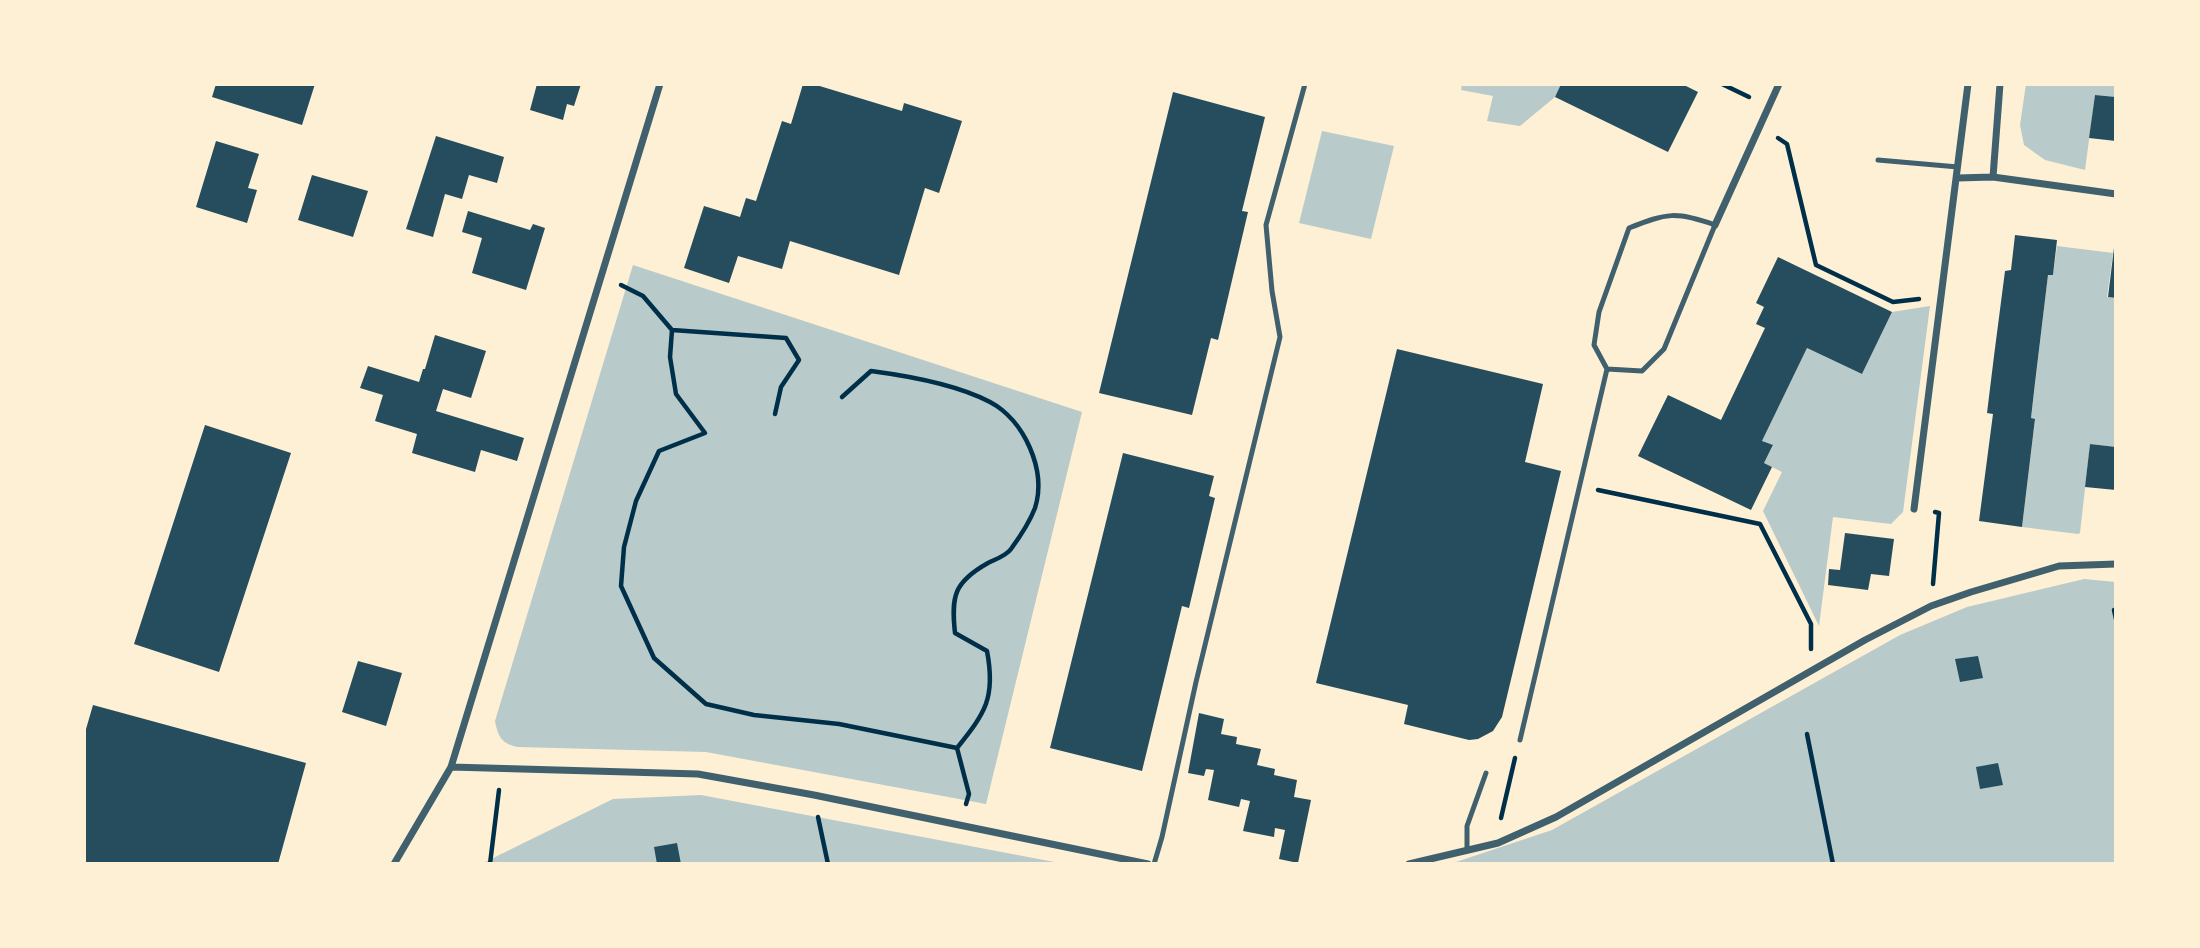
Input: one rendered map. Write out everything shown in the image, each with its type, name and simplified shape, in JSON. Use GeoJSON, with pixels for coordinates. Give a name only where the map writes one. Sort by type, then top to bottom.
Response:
{"type":"FeatureCollection","features":[{"type":"Feature","properties":{"kind":"street"},"geometry":{"type":"LineString","coordinates":[[394,864],[451,767],[660,84]]}},
{"type":"Feature","properties":{"kind":"street"},"geometry":{"type":"LineString","coordinates":[[1715,225],[1779,84]]}},
{"type":"Feature","properties":{"kind":"street"},"geometry":{"type":"LineString","coordinates":[[1914,509],[1968,84]]}},
{"type":"Feature","properties":{"kind":"street"},"geometry":{"type":"LineString","coordinates":[[1993,177],[2000,84]]}},
{"type":"Feature","properties":{"kind":"street"},"geometry":{"type":"LineString","coordinates":[[1957,178],[1993,177],[2116,194]]}},
{"type":"Feature","properties":{"kind":"street"},"geometry":{"type":"LineString","coordinates":[[1409,864],[1498,843],[1556,817],[1821,665],[1931,606],[2059,566],[2116,564]]}},
{"type":"Feature","properties":{"kind":"street"},"geometry":{"type":"LineString","coordinates":[[451,767],[698,774],[814,795],[1148,864]]}},
{"type":"Feature","properties":{"kind":"lane"},"geometry":{"type":"LineString","coordinates":[[1154,864],[1280,337],[1272,291],[1266,225],[1305,84]]}},
{"type":"Feature","properties":{"kind":"lane"},"geometry":{"type":"LineString","coordinates":[[1878,160],[1958,167]]}},
{"type":"Feature","properties":{"kind":"lane"},"geometry":{"type":"LineString","coordinates":[[1520,740],[1607,369],[1594,345],[1599,312],[1629,228],[1664,214],[1689,216],[1715,225],[1664,349],[1642,371],[1607,369]]}},
{"type":"Feature","properties":{"kind":"lane"},"geometry":{"type":"LineString","coordinates":[[1467,850],[1467,826],[1486,773]]}},
{"type":"Feature","properties":{"kind":"path"},"geometry":{"type":"LineString","coordinates":[[1722,84],[1769,107]]}},
{"type":"Feature","properties":{"kind":"path"},"geometry":{"type":"LineString","coordinates":[[1760,126],[1787,144],[1816,265],[1893,302],[1941,298]]}},
{"type":"Feature","properties":{"kind":"path"},"geometry":{"type":"LineString","coordinates":[[602,275],[643,296],[672,330],[670,357],[676,394],[705,433],[659,452],[636,501],[624,547],[621,586],[654,658],[706,704],[754,715],[839,724],[957,748]]}},
{"type":"Feature","properties":{"kind":"path"},"geometry":{"type":"LineString","coordinates":[[672,330],[786,338],[799,360],[781,387],[775,414]]}},
{"type":"Feature","properties":{"kind":"path"},"geometry":{"type":"LineString","coordinates":[[842,397],[871,371],[930,380],[990,402],[1012,418],[1031,447],[1038,481],[1035,507],[1009,553],[985,565],[959,584],[953,607],[955,633],[987,651],[992,677],[983,715],[957,748]]}},
{"type":"Feature","properties":{"kind":"path"},"geometry":{"type":"LineString","coordinates":[[1580,487],[1760,524],[1811,624],[1811,649],[1821,665]]}},
{"type":"Feature","properties":{"kind":"path"},"geometry":{"type":"LineString","coordinates":[[1914,509],[1939,513],[1931,606]]}},
{"type":"Feature","properties":{"kind":"path"},"geometry":{"type":"LineString","coordinates":[[2114,610],[2116,619]]}},
{"type":"Feature","properties":{"kind":"path"},"geometry":{"type":"LineString","coordinates":[[1807,734],[1833,864]]}},
{"type":"Feature","properties":{"kind":"path"},"geometry":{"type":"LineString","coordinates":[[1498,843],[1500,819],[1520,740]]}},
{"type":"Feature","properties":{"kind":"path"},"geometry":{"type":"LineString","coordinates":[[957,748],[969,794],[961,826]]}},
{"type":"Feature","properties":{"kind":"path"},"geometry":{"type":"LineString","coordinates":[[490,864],[501,768]]}},
{"type":"Feature","properties":{"kind":"path"},"geometry":{"type":"LineString","coordinates":[[814,795],[828,864]]}},
{"type":"Feature","properties":{"kind":"shaded area"},"geometry":{"type":"Polygon","coordinates":[[[1462,84],[1561,84],[1555,97],[1520,126],[1487,121],[1493,96],[1461,90],[1462,84]]]}},
{"type":"Feature","properties":{"kind":"shaded area"},"geometry":{"type":"Polygon","coordinates":[[[2026,84],[2116,84],[2116,97],[2095,95],[2085,170],[2045,160],[2024,145],[2020,125],[2026,84]]]}},
{"type":"Feature","properties":{"kind":"shaded area"},"geometry":{"type":"Polygon","coordinates":[[[1322,131],[1394,146],[1371,239],[1299,223],[1322,131]]]}},
{"type":"Feature","properties":{"kind":"shaded area"},"geometry":{"type":"Polygon","coordinates":[[[2057,246],[2113,253],[2107,297],[2116,298],[2116,447],[2090,444],[2078,534],[2022,527],[2035,420],[2031,418],[2048,275],[2053,275],[2057,246]]]}},
{"type":"Feature","properties":{"kind":"shaded area"},"geometry":{"type":"Polygon","coordinates":[[[633,265],[1082,412],[986,804],[706,752],[518,747],[504,742],[499,735],[495,721],[633,265]]]}},
{"type":"Feature","properties":{"kind":"shaded area"},"geometry":{"type":"Polygon","coordinates":[[[1930,306],[1903,512],[1891,524],[1833,517],[1819,626],[1763,511],[1782,472],[1764,463],[1773,446],[1762,441],[1807,348],[1862,374],[1892,312],[1930,306]]]}},
{"type":"Feature","properties":{"kind":"shaded area"},"geometry":{"type":"Polygon","coordinates":[[[2084,579],[2116,582],[2116,864],[1450,864],[1552,830],[1900,635],[1967,607],[2084,579]]]}},
{"type":"Feature","properties":{"kind":"shaded area"},"geometry":{"type":"Polygon","coordinates":[[[701,795],[1065,864],[481,864],[613,799],[701,795]]]}},
{"type":"Feature","properties":{"kind":"building"},"geometry":{"type":"Polygon","coordinates":[[[216,84],[315,84],[302,125],[212,97],[216,84]]]}},
{"type":"Feature","properties":{"kind":"building"},"geometry":{"type":"Polygon","coordinates":[[[537,84],[581,84],[574,106],[567,104],[563,120],[530,110],[537,84]]]}},
{"type":"Feature","properties":{"kind":"building"},"geometry":{"type":"Polygon","coordinates":[[[803,84],[813,84],[902,111],[904,103],[962,121],[939,193],[925,188],[899,275],[790,241],[782,269],[738,256],[729,283],[684,268],[704,206],[740,217],[746,198],[756,201],[782,121],[791,124],[803,84]]]}},
{"type":"Feature","properties":{"kind":"building"},"geometry":{"type":"Polygon","coordinates":[[[1561,84],[1682,84],[1698,92],[1668,152],[1555,97],[1561,84]]]}},
{"type":"Feature","properties":{"kind":"building"},"geometry":{"type":"Polygon","coordinates":[[[1173,92],[1265,117],[1242,211],[1248,212],[1218,340],[1211,338],[1192,415],[1099,393],[1173,92]]]}},
{"type":"Feature","properties":{"kind":"building"},"geometry":{"type":"Polygon","coordinates":[[[2095,95],[2116,97],[2116,141],[2089,138],[2095,95]]]}},
{"type":"Feature","properties":{"kind":"building"},"geometry":{"type":"Polygon","coordinates":[[[436,136],[504,157],[497,183],[469,175],[462,199],[445,194],[433,237],[406,229],[436,136]]]}},
{"type":"Feature","properties":{"kind":"building"},"geometry":{"type":"Polygon","coordinates":[[[216,141],[259,154],[248,188],[257,190],[247,223],[196,207],[216,141]]]}},
{"type":"Feature","properties":{"kind":"building"},"geometry":{"type":"Polygon","coordinates":[[[312,175],[368,191],[353,237],[298,220],[312,175]]]}},
{"type":"Feature","properties":{"kind":"building"},"geometry":{"type":"Polygon","coordinates":[[[468,211],[530,230],[533,224],[545,228],[526,290],[472,273],[482,238],[462,232],[468,211]]]}},
{"type":"Feature","properties":{"kind":"building"},"geometry":{"type":"Polygon","coordinates":[[[2015,235],[2057,240],[2053,275],[2048,275],[2031,418],[2035,419],[2022,527],[1979,521],[1993,414],[1987,413],[1994,356],[2005,271],[2011,270],[2015,235]]]}},
{"type":"Feature","properties":{"kind":"building"},"geometry":{"type":"Polygon","coordinates":[[[2116,248],[2116,298],[2108,297],[2116,248]]]}},
{"type":"Feature","properties":{"kind":"building"},"geometry":{"type":"Polygon","coordinates":[[[1778,257],[1892,312],[1862,374],[1807,348],[1762,441],[1773,445],[1764,463],[1772,467],[1751,510],[1638,456],[1668,395],[1721,420],[1765,328],[1756,324],[1764,307],[1756,303],[1778,257]]]}},
{"type":"Feature","properties":{"kind":"building"},"geometry":{"type":"Polygon","coordinates":[[[435,335],[486,351],[471,398],[443,389],[436,411],[524,438],[517,461],[481,450],[475,472],[412,453],[417,434],[375,421],[383,395],[360,388],[368,366],[419,382],[435,335]]]}},
{"type":"Feature","properties":{"kind":"building"},"geometry":{"type":"Polygon","coordinates":[[[1397,349],[1543,384],[1525,462],[1561,471],[1502,717],[1493,731],[1478,739],[1469,740],[1404,724],[1408,705],[1316,683],[1397,349]]]}},
{"type":"Feature","properties":{"kind":"building"},"geometry":{"type":"Polygon","coordinates":[[[205,425],[291,453],[219,672],[134,644],[205,425]]]}},
{"type":"Feature","properties":{"kind":"building"},"geometry":{"type":"Polygon","coordinates":[[[2090,444],[2116,447],[2116,490],[2085,487],[2090,444]]]}},
{"type":"Feature","properties":{"kind":"building"},"geometry":{"type":"Polygon","coordinates":[[[1123,453],[1214,476],[1209,496],[1215,498],[1189,608],[1182,606],[1142,771],[1050,748],[1123,453]]]}},
{"type":"Feature","properties":{"kind":"building"},"geometry":{"type":"Polygon","coordinates":[[[1845,533],[1894,539],[1889,576],[1871,574],[1868,590],[1828,585],[1829,569],[1840,570],[1845,533]]]}},
{"type":"Feature","properties":{"kind":"building"},"geometry":{"type":"Polygon","coordinates":[[[1978,656],[1983,678],[1960,682],[1955,659],[1978,656]]]}},
{"type":"Feature","properties":{"kind":"building"},"geometry":{"type":"Polygon","coordinates":[[[358,661],[402,673],[386,726],[342,712],[358,661]]]}},
{"type":"Feature","properties":{"kind":"building"},"geometry":{"type":"Polygon","coordinates":[[[93,705],[306,763],[278,864],[84,864],[84,736],[93,705]]]}},
{"type":"Feature","properties":{"kind":"building"},"geometry":{"type":"Polygon","coordinates":[[[1199,713],[1224,719],[1221,734],[1237,737],[1236,744],[1261,749],[1257,765],[1275,769],[1274,775],[1297,780],[1294,797],[1311,800],[1298,863],[1279,859],[1285,830],[1275,828],[1274,837],[1243,831],[1250,801],[1241,799],[1239,807],[1208,800],[1214,770],[1206,769],[1204,776],[1188,773],[1199,713]]]}},
{"type":"Feature","properties":{"kind":"building"},"geometry":{"type":"Polygon","coordinates":[[[1998,763],[2003,785],[1980,789],[1976,767],[1998,763]]]}},
{"type":"Feature","properties":{"kind":"building"},"geometry":{"type":"Polygon","coordinates":[[[677,843],[681,864],[657,864],[654,847],[677,843]]]}}]}
